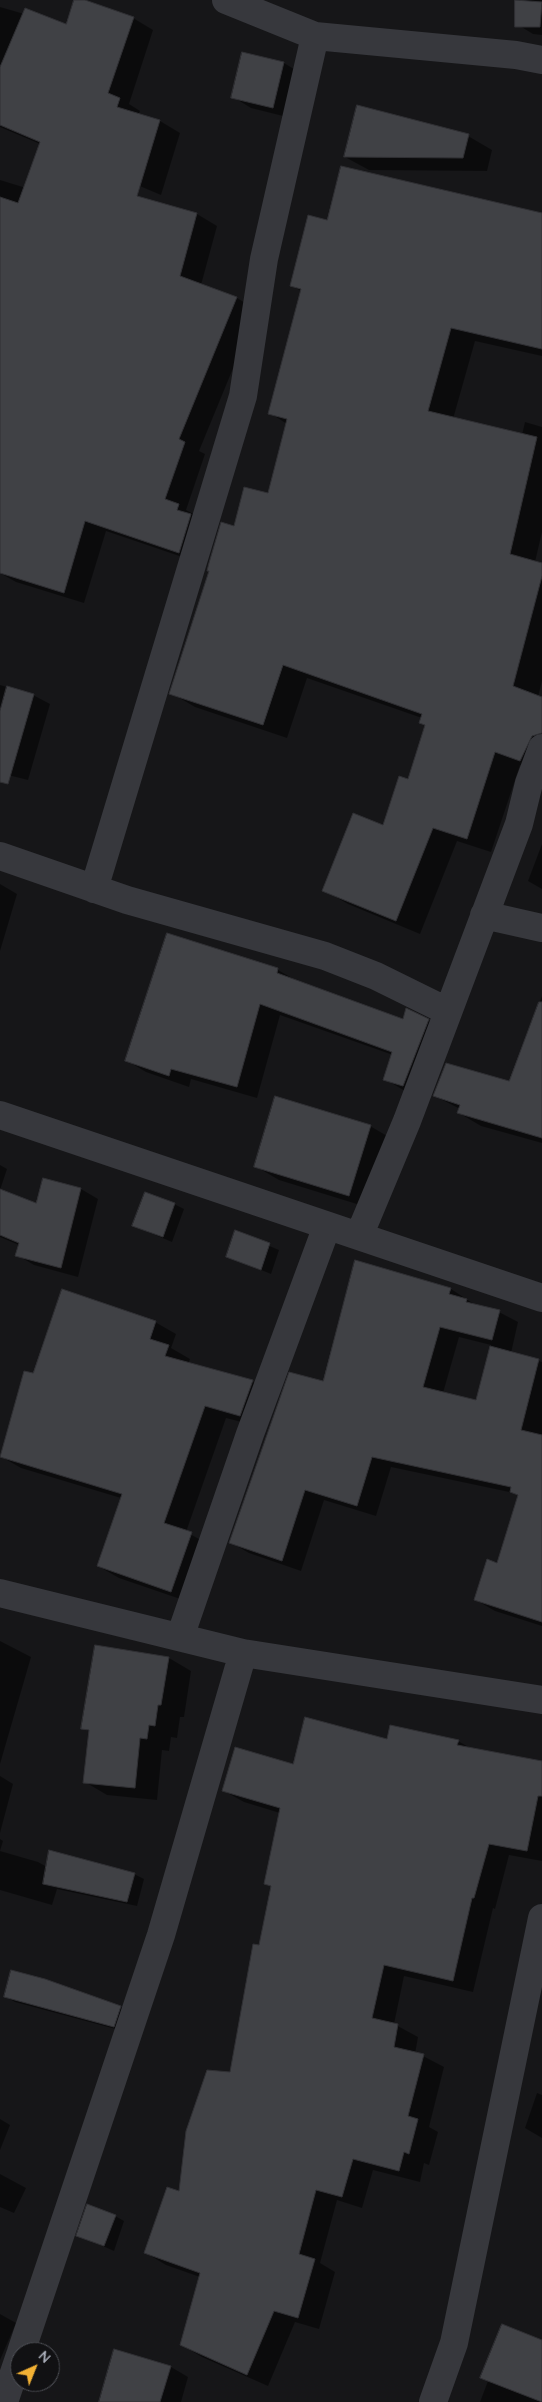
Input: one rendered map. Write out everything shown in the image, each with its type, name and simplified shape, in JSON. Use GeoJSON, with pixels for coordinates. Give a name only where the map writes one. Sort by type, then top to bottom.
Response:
{"type":"FeatureCollection","features":[{"type":"Feature","properties":{"kind":"street"},"geometry":{"type":"LineString","coordinates":[[226,0],[315,36],[516,55],[542,60]]}},
{"type":"Feature","properties":{"kind":"street"},"geometry":{"type":"LineString","coordinates":[[94,889],[243,396],[264,259],[315,36]]}},
{"type":"Feature","properties":{"kind":"street"},"geometry":{"type":"LineString","coordinates":[[359,1236],[407,1121],[519,824],[529,783],[542,748]]}},
{"type":"Feature","properties":{"kind":"street"},"geometry":{"type":"LineString","coordinates":[[0,856],[94,889],[325,956],[376,976],[447,1011]]}},
{"type":"Feature","properties":{"kind":"street"},"geometry":{"type":"LineString","coordinates":[[484,915],[542,928]]}},
{"type":"Feature","properties":{"kind":"street"},"geometry":{"type":"LineString","coordinates":[[0,1115],[542,1298]]}},
{"type":"Feature","properties":{"kind":"street"},"geometry":{"type":"LineString","coordinates":[[180,1637],[250,1434],[327,1226]]}},
{"type":"Feature","properties":{"kind":"street"},"geometry":{"type":"LineString","coordinates":[[0,1593],[243,1653],[542,1700]]}},
{"type":"Feature","properties":{"kind":"street"},"geometry":{"type":"LineString","coordinates":[[25,2342],[162,1935],[243,1653]]}},
{"type":"Feature","properties":{"kind":"street"},"geometry":{"type":"LineString","coordinates":[[433,2402],[454,2343],[542,1918]]}},
{"type":"Feature","properties":{"kind":"street"},"geometry":{"type":"LineString","coordinates":[[4,2402],[10,2385]]}},
{"type":"Feature","properties":{"kind":"building"},"geometry":{"type":"Polygon","coordinates":[[[74,0],[85,0],[134,17],[108,93],[120,98],[117,107],[160,120],[137,196],[197,213],[180,276],[237,297],[179,439],[185,442],[165,499],[179,504],[177,510],[191,514],[179,553],[85,521],[64,593],[0,573],[0,197],[18,203],[40,142],[0,125],[0,67],[25,8],[66,24],[74,0]]]}},
{"type":"Feature","properties":{"kind":"building"},"geometry":{"type":"Polygon","coordinates":[[[515,0],[542,2],[540,27],[515,27],[515,0]]]}},
{"type":"Feature","properties":{"kind":"building"},"geometry":{"type":"Polygon","coordinates":[[[242,52],[284,62],[273,108],[231,98],[242,52]]]}},
{"type":"Feature","properties":{"kind":"building"},"geometry":{"type":"Polygon","coordinates":[[[357,105],[469,134],[463,158],[344,157],[357,105]]]}},
{"type":"Feature","properties":{"kind":"building"},"geometry":{"type":"Polygon","coordinates":[[[341,166],[542,213],[542,349],[451,328],[428,411],[537,437],[510,554],[542,563],[542,576],[513,686],[542,697],[542,733],[532,736],[520,761],[495,752],[467,839],[433,828],[396,921],[322,891],[353,813],[383,825],[399,776],[408,779],[425,725],[419,723],[422,714],[283,665],[263,725],[169,694],[209,571],[207,571],[221,522],[234,526],[244,487],[268,493],[287,419],[268,414],[301,289],[290,286],[308,215],[327,220],[341,166]]]}},
{"type":"Feature","properties":{"kind":"building"},"geometry":{"type":"Polygon","coordinates":[[[7,686],[34,694],[8,784],[0,782],[0,711],[7,686]]]}},
{"type":"Feature","properties":{"kind":"building"},"geometry":{"type":"Polygon","coordinates":[[[167,933],[278,968],[277,973],[403,1019],[406,1008],[429,1019],[403,1086],[383,1080],[392,1052],[260,1004],[237,1087],[171,1069],[169,1076],[125,1061],[167,933]]]}},
{"type":"Feature","properties":{"kind":"building"},"geometry":{"type":"Polygon","coordinates":[[[539,1002],[542,1002],[542,1138],[457,1113],[460,1105],[433,1096],[446,1063],[509,1081],[539,1002]]]}},
{"type":"Feature","properties":{"kind":"building"},"geometry":{"type":"Polygon","coordinates":[[[275,1096],[371,1125],[349,1196],[254,1167],[275,1096]]]}},
{"type":"Feature","properties":{"kind":"building"},"geometry":{"type":"Polygon","coordinates":[[[43,1178],[81,1188],[61,1268],[15,1256],[19,1243],[0,1235],[0,1189],[36,1203],[43,1178]]]}},
{"type":"Feature","properties":{"kind":"building"},"geometry":{"type":"Polygon","coordinates":[[[145,1192],[175,1203],[163,1237],[132,1226],[145,1192]]]}},
{"type":"Feature","properties":{"kind":"building"},"geometry":{"type":"Polygon","coordinates":[[[235,1230],[270,1243],[261,1270],[226,1257],[235,1230]]]}},
{"type":"Feature","properties":{"kind":"building"},"geometry":{"type":"Polygon","coordinates":[[[355,1260],[451,1288],[449,1294],[467,1299],[466,1302],[500,1310],[492,1340],[440,1327],[423,1387],[476,1400],[490,1346],[539,1359],[521,1430],[542,1435],[542,1622],[474,1600],[487,1559],[497,1563],[518,1495],[510,1492],[511,1487],[372,1457],[357,1506],[305,1490],[282,1561],[229,1543],[289,1372],[323,1381],[355,1260]]]}},
{"type":"Feature","properties":{"kind":"building"},"geometry":{"type":"Polygon","coordinates":[[[62,1289],[156,1321],[150,1339],[169,1345],[165,1356],[253,1380],[240,1416],[205,1406],[164,1523],[192,1532],[171,1592],[97,1566],[122,1494],[0,1457],[24,1371],[33,1373],[62,1289]]]}},
{"type":"Feature","properties":{"kind":"building"},"geometry":{"type":"Polygon","coordinates":[[[95,1645],[169,1657],[161,1705],[158,1705],[155,1726],[149,1725],[147,1739],[140,1738],[135,1788],[83,1783],[89,1730],[81,1729],[95,1645]]]}},
{"type":"Feature","properties":{"kind":"building"},"geometry":{"type":"Polygon","coordinates":[[[305,1717],[387,1739],[390,1725],[459,1740],[457,1745],[542,1761],[542,1796],[538,1796],[527,1851],[489,1844],[474,1898],[472,1898],[453,1981],[384,1965],[372,2018],[398,2024],[394,2047],[424,2054],[408,2116],[418,2119],[409,2154],[404,2152],[399,2171],[353,2159],[342,2197],[316,2190],[299,2254],[315,2259],[298,2318],[274,2311],[247,2375],[180,2345],[200,2273],[144,2253],[167,2187],[179,2191],[186,2131],[207,2070],[230,2072],[253,1944],[259,1945],[271,1886],[264,1884],[280,1808],[222,1791],[235,1747],[293,1764],[305,1717]]]}},
{"type":"Feature","properties":{"kind":"building"},"geometry":{"type":"Polygon","coordinates":[[[49,1850],[135,1873],[127,1902],[43,1884],[49,1850]]]}},
{"type":"Feature","properties":{"kind":"building"},"geometry":{"type":"Polygon","coordinates":[[[11,1970],[45,1979],[121,2006],[114,2027],[4,1997],[11,1970]]]}},
{"type":"Feature","properties":{"kind":"building"},"geometry":{"type":"Polygon","coordinates":[[[87,2204],[116,2215],[104,2246],[76,2236],[87,2204]]]}},
{"type":"Feature","properties":{"kind":"building"},"geometry":{"type":"Polygon","coordinates":[[[502,2324],[542,2340],[542,2402],[480,2378],[502,2324]]]}},
{"type":"Feature","properties":{"kind":"building"},"geometry":{"type":"Polygon","coordinates":[[[114,2349],[171,2366],[160,2402],[99,2402],[114,2349]]]}}]}
